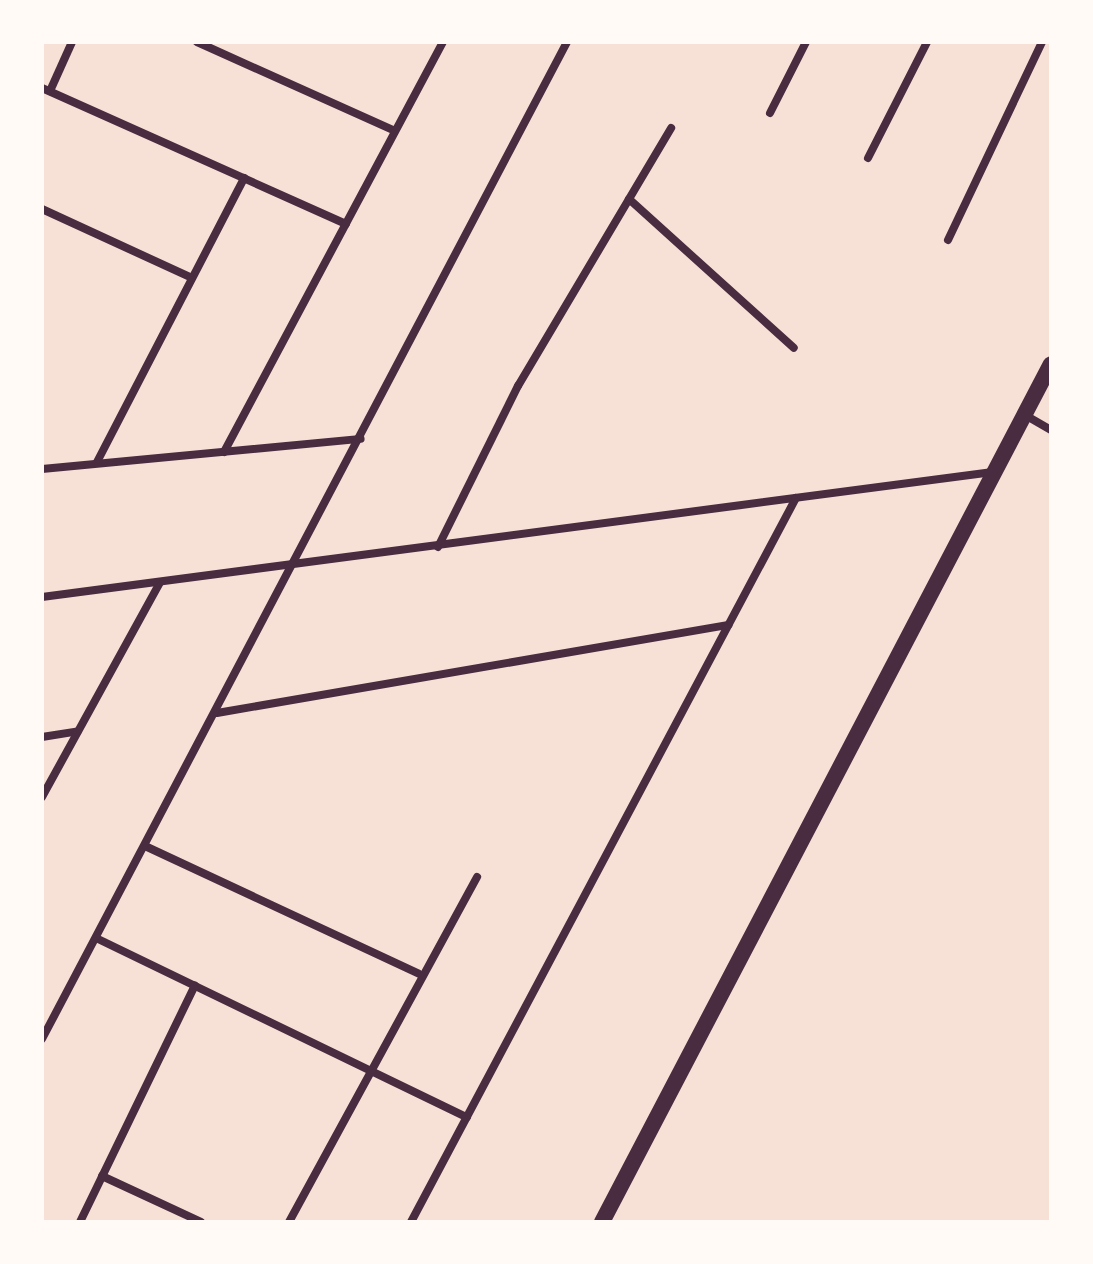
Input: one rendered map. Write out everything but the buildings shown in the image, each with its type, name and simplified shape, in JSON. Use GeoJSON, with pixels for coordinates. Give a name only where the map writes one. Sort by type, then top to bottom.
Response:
{"type":"FeatureCollection","features":[{"type":"Feature","properties":{"kind":"main road"},"geometry":{"type":"LineString","coordinates":[[602,1222],[1051,364]]}},
{"type":"Feature","properties":{"kind":"street"},"geometry":{"type":"LineString","coordinates":[[72,42],[46,90],[346,224]]}},
{"type":"Feature","properties":{"kind":"street"},"geometry":{"type":"LineString","coordinates":[[197,42],[395,131]]}},
{"type":"Feature","properties":{"kind":"street"},"geometry":{"type":"LineString","coordinates":[[224,452],[443,42]]}},
{"type":"Feature","properties":{"kind":"street"},"geometry":{"type":"LineString","coordinates":[[42,1039],[296,565],[567,42]]}},
{"type":"Feature","properties":{"kind":"street"},"geometry":{"type":"LineString","coordinates":[[770,113],[806,42]]}},
{"type":"Feature","properties":{"kind":"street"},"geometry":{"type":"LineString","coordinates":[[868,158],[927,42]]}},
{"type":"Feature","properties":{"kind":"street"},"geometry":{"type":"LineString","coordinates":[[948,240],[1042,42]]}},
{"type":"Feature","properties":{"kind":"street"},"geometry":{"type":"LineString","coordinates":[[438,547],[518,386],[671,128]]}},
{"type":"Feature","properties":{"kind":"street"},"geometry":{"type":"LineString","coordinates":[[97,462],[244,178]]}},
{"type":"Feature","properties":{"kind":"street"},"geometry":{"type":"LineString","coordinates":[[629,199],[794,348]]}},
{"type":"Feature","properties":{"kind":"street"},"geometry":{"type":"LineString","coordinates":[[42,209],[192,278]]}},
{"type":"Feature","properties":{"kind":"street"},"geometry":{"type":"LineString","coordinates":[[1024,415],[1051,430]]}},
{"type":"Feature","properties":{"kind":"street"},"geometry":{"type":"LineString","coordinates":[[42,469],[361,439]]}},
{"type":"Feature","properties":{"kind":"street"},"geometry":{"type":"LineString","coordinates":[[42,597],[995,471]]}},
{"type":"Feature","properties":{"kind":"street"},"geometry":{"type":"LineString","coordinates":[[411,1222],[796,498]]}},
{"type":"Feature","properties":{"kind":"street"},"geometry":{"type":"LineString","coordinates":[[42,797],[160,582]]}},
{"type":"Feature","properties":{"kind":"street"},"geometry":{"type":"LineString","coordinates":[[217,713],[728,625]]}},
{"type":"Feature","properties":{"kind":"street"},"geometry":{"type":"LineString","coordinates":[[42,737],[78,731]]}},
{"type":"Feature","properties":{"kind":"street"},"geometry":{"type":"LineString","coordinates":[[145,846],[419,974]]}},
{"type":"Feature","properties":{"kind":"street"},"geometry":{"type":"LineString","coordinates":[[289,1222],[366,1069],[477,877]]}},
{"type":"Feature","properties":{"kind":"street"},"geometry":{"type":"LineString","coordinates":[[96,938],[467,1117]]}},
{"type":"Feature","properties":{"kind":"street"},"geometry":{"type":"LineString","coordinates":[[80,1222],[195,985]]}},
{"type":"Feature","properties":{"kind":"street"},"geometry":{"type":"LineString","coordinates":[[102,1176],[201,1222]]}}]}
